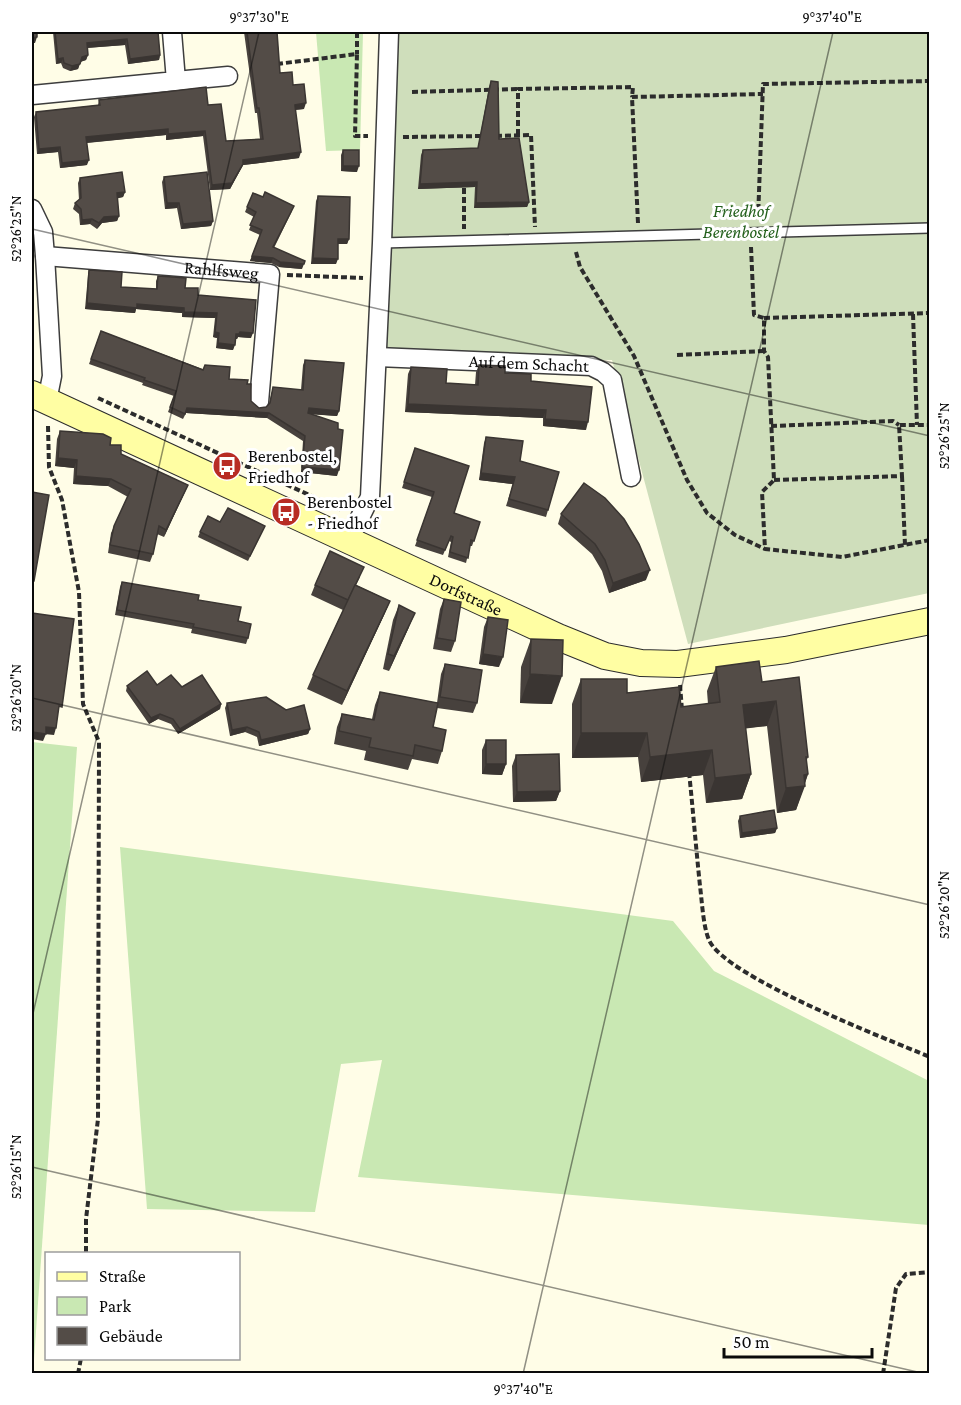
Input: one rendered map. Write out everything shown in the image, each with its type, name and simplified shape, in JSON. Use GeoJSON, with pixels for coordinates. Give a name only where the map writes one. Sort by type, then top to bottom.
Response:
{"type":"FeatureCollection","features":[{"type":"Feature","properties":{"kind":"street"},"geometry":{"type":"LineString","coordinates":[[171,32],[176,81]]}},
{"type":"Feature","properties":{"kind":"street"},"geometry":{"type":"LineString","coordinates":[[354,530],[370,497],[381,277],[389,32]]}},
{"type":"Feature","properties":{"kind":"street"},"geometry":{"type":"LineString","coordinates":[[32,95],[228,76]]}},
{"type":"Feature","properties":{"kind":"street"},"geometry":{"type":"LineString","coordinates":[[32,209],[43,232],[52,376],[39,397]]}},
{"type":"Feature","properties":{"kind":"street","name":"Rahlfsweg"},"geometry":{"type":"LineString","coordinates":[[45,256],[270,274],[259,402]]}},
{"type":"Feature","properties":{"kind":"street","name":"Auf dem Schacht"},"geometry":{"type":"LineString","coordinates":[[377,357],[591,366],[612,380],[631,477]]}},
{"type":"Feature","properties":{"kind":"street","name":"Dorfstraße"},"geometry":{"type":"LineString","coordinates":[[39,397],[225,484],[354,530],[558,637],[605,656],[640,663],[678,664],[786,650],[930,621]]}},
{"type":"Feature","properties":{"kind":"lane"},"geometry":{"type":"LineString","coordinates":[[382,243],[930,228]]}},
{"type":"Feature","properties":{"kind":"path"},"geometry":{"type":"LineString","coordinates":[[357,32],[355,136],[531,135],[535,239]]}},
{"type":"Feature","properties":{"kind":"path"},"geometry":{"type":"LineString","coordinates":[[275,64],[357,54]]}},
{"type":"Feature","properties":{"kind":"path"},"geometry":{"type":"LineString","coordinates":[[930,81],[763,84],[754,232],[754,315],[764,318],[930,313]]}},
{"type":"Feature","properties":{"kind":"path"},"geometry":{"type":"LineString","coordinates":[[412,92],[633,87],[638,236]]}},
{"type":"Feature","properties":{"kind":"path"},"geometry":{"type":"LineString","coordinates":[[518,89],[518,135]]}},
{"type":"Feature","properties":{"kind":"path"},"geometry":{"type":"LineString","coordinates":[[632,97],[763,94]]}},
{"type":"Feature","properties":{"kind":"path"},"geometry":{"type":"LineString","coordinates":[[464,188],[464,241]]}},
{"type":"Feature","properties":{"kind":"path"},"geometry":{"type":"LineString","coordinates":[[572,238],[580,267],[634,356],[687,480],[707,513],[735,535],[765,549],[842,557],[930,540]]}},
{"type":"Feature","properties":{"kind":"path"},"geometry":{"type":"LineString","coordinates":[[270,274],[362,280],[366,276],[381,277]]}},
{"type":"Feature","properties":{"kind":"path"},"geometry":{"type":"LineString","coordinates":[[913,314],[917,425]]}},
{"type":"Feature","properties":{"kind":"path"},"geometry":{"type":"LineString","coordinates":[[764,318],[764,351],[768,357],[774,480]]}},
{"type":"Feature","properties":{"kind":"path"},"geometry":{"type":"LineString","coordinates":[[677,355],[764,351]]}},
{"type":"Feature","properties":{"kind":"path"},"geometry":{"type":"LineString","coordinates":[[94,396],[329,503],[354,530]]}},
{"type":"Feature","properties":{"kind":"path"},"geometry":{"type":"LineString","coordinates":[[39,397],[48,467],[62,500],[80,592],[83,704],[99,742],[98,1119],[86,1219],[86,1252]]}},
{"type":"Feature","properties":{"kind":"path"},"geometry":{"type":"LineString","coordinates":[[771,426],[893,421],[899,425],[930,425]]}},
{"type":"Feature","properties":{"kind":"path"},"geometry":{"type":"LineString","coordinates":[[899,425],[905,545]]}},
{"type":"Feature","properties":{"kind":"path"},"geometry":{"type":"LineString","coordinates":[[765,549],[762,492],[774,480],[902,476]]}},
{"type":"Feature","properties":{"kind":"path"},"geometry":{"type":"LineString","coordinates":[[678,664],[684,721]]}},
{"type":"Feature","properties":{"kind":"path"},"geometry":{"type":"LineString","coordinates":[[688,766],[702,903],[708,939],[715,951],[731,963],[802,1003],[930,1057]]}},
{"type":"Feature","properties":{"kind":"path"},"geometry":{"type":"LineString","coordinates":[[883,1374],[896,1288],[906,1274],[930,1272]]}},
{"type":"Feature","properties":{"kind":"green space"},"geometry":{"type":"Polygon","coordinates":[[[316,32],[363,32],[360,150],[326,151],[316,32]]]}},
{"type":"Feature","properties":{"kind":"green space","name":"Friedhof Berenbostel"},"geometry":{"type":"Polygon","coordinates":[[[389,32],[929,32],[929,593],[688,644],[612,360],[377,357],[389,32]]]}},
{"type":"Feature","properties":{"kind":"green space"},"geometry":{"type":"Polygon","coordinates":[[[32,742],[77,747],[33,1374],[32,1373],[32,742]]]}},
{"type":"Feature","properties":{"kind":"green space"},"geometry":{"type":"Polygon","coordinates":[[[120,847],[673,921],[714,971],[929,1081],[929,1225],[358,1177],[382,1060],[341,1064],[315,1212],[147,1209],[120,847]]]}},
{"type":"Feature","properties":{"kind":"building"},"geometry":{"type":"Polygon","coordinates":[[[32,32],[37,32],[37,37],[32,38],[32,32]]]}},
{"type":"Feature","properties":{"kind":"building"},"geometry":{"type":"Polygon","coordinates":[[[55,32],[158,32],[160,55],[130,59],[127,39],[87,43],[88,55],[82,57],[80,64],[72,66],[64,63],[63,58],[58,59],[55,32]]]}},
{"type":"Feature","properties":{"kind":"building"},"geometry":{"type":"Polygon","coordinates":[[[247,32],[277,32],[280,73],[292,72],[293,85],[304,84],[306,103],[295,105],[301,152],[243,160],[232,183],[212,185],[205,131],[168,134],[168,129],[86,137],[89,160],[62,163],[60,147],[39,149],[36,112],[100,105],[99,100],[206,87],[208,105],[221,104],[226,141],[263,139],[247,32]]]}},
{"type":"Feature","properties":{"kind":"building"},"geometry":{"type":"Polygon","coordinates":[[[491,81],[498,82],[499,139],[519,138],[529,202],[476,203],[477,182],[420,184],[423,150],[478,148],[491,81]]]}},
{"type":"Feature","properties":{"kind":"building"},"geometry":{"type":"Polygon","coordinates":[[[343,150],[359,150],[359,166],[343,166],[343,150]]]}},
{"type":"Feature","properties":{"kind":"building"},"geometry":{"type":"Polygon","coordinates":[[[122,172],[125,192],[117,193],[119,216],[104,217],[99,223],[92,219],[82,220],[81,209],[75,203],[81,198],[80,178],[122,172]]]}},
{"type":"Feature","properties":{"kind":"building"},"geometry":{"type":"Polygon","coordinates":[[[207,172],[213,221],[183,224],[179,203],[167,203],[164,177],[207,172]]]}},
{"type":"Feature","properties":{"kind":"building"},"geometry":{"type":"Polygon","coordinates":[[[265,192],[294,206],[273,247],[305,261],[304,264],[252,256],[262,230],[250,225],[256,212],[247,207],[253,193],[263,197],[265,192]]]}},
{"type":"Feature","properties":{"kind":"building"},"geometry":{"type":"Polygon","coordinates":[[[318,196],[350,197],[349,239],[338,239],[338,259],[313,258],[318,196]]]}},
{"type":"Feature","properties":{"kind":"building"},"geometry":{"type":"Polygon","coordinates":[[[89,270],[122,272],[121,287],[157,289],[158,276],[186,278],[185,288],[198,288],[198,295],[256,300],[253,333],[236,334],[235,345],[218,343],[219,333],[215,332],[217,313],[184,312],[184,308],[137,304],[137,308],[87,303],[89,270]]]}},
{"type":"Feature","properties":{"kind":"building"},"geometry":{"type":"Polygon","coordinates":[[[101,331],[203,370],[205,365],[230,367],[229,379],[248,380],[247,384],[251,384],[251,401],[259,408],[266,407],[270,403],[273,387],[303,390],[305,360],[344,363],[339,411],[309,408],[308,413],[338,423],[338,429],[343,430],[339,470],[302,467],[305,436],[269,413],[187,408],[185,414],[170,407],[176,391],[91,359],[101,331]]]}},
{"type":"Feature","properties":{"kind":"building"},"geometry":{"type":"Polygon","coordinates":[[[479,365],[505,366],[505,373],[531,374],[531,381],[592,387],[588,422],[545,419],[546,410],[408,404],[411,367],[447,369],[446,383],[478,385],[479,365]]]}},
{"type":"Feature","properties":{"kind":"building"},"geometry":{"type":"Polygon","coordinates":[[[60,431],[103,434],[111,438],[110,445],[121,445],[121,454],[188,485],[166,530],[159,526],[153,554],[110,545],[114,526],[131,489],[111,479],[76,476],[77,460],[58,458],[60,431]]]}},
{"type":"Feature","properties":{"kind":"building"},"geometry":{"type":"Polygon","coordinates":[[[486,437],[523,441],[520,461],[559,472],[548,510],[509,499],[515,477],[481,473],[486,437]]]}},
{"type":"Feature","properties":{"kind":"building"},"geometry":{"type":"Polygon","coordinates":[[[415,448],[469,466],[454,513],[480,522],[474,541],[471,540],[468,558],[450,552],[453,537],[451,536],[445,550],[417,540],[434,492],[404,482],[415,448]]]}},
{"type":"Feature","properties":{"kind":"building"},"geometry":{"type":"Polygon","coordinates":[[[584,483],[605,498],[624,519],[639,544],[650,570],[613,583],[605,560],[595,544],[561,514],[584,483]]]}},
{"type":"Feature","properties":{"kind":"building"},"geometry":{"type":"Polygon","coordinates":[[[32,492],[49,495],[34,581],[32,581],[32,492]]]}},
{"type":"Feature","properties":{"kind":"building"},"geometry":{"type":"Polygon","coordinates":[[[228,508],[265,526],[250,556],[200,532],[208,516],[220,522],[228,508]]]}},
{"type":"Feature","properties":{"kind":"building"},"geometry":{"type":"Polygon","coordinates":[[[330,551],[364,567],[348,600],[315,585],[330,551]]]}},
{"type":"Feature","properties":{"kind":"building"},"geometry":{"type":"Polygon","coordinates":[[[122,582],[199,595],[198,600],[241,607],[238,621],[251,624],[248,638],[193,627],[194,624],[117,610],[122,582]]]}},
{"type":"Feature","properties":{"kind":"building"},"geometry":{"type":"Polygon","coordinates":[[[355,585],[390,601],[347,691],[313,675],[355,585]]]}},
{"type":"Feature","properties":{"kind":"building"},"geometry":{"type":"Polygon","coordinates":[[[444,599],[461,602],[455,641],[437,638],[444,599]]]}},
{"type":"Feature","properties":{"kind":"building"},"geometry":{"type":"Polygon","coordinates":[[[399,605],[415,613],[394,656],[388,654],[399,605]]]}},
{"type":"Feature","properties":{"kind":"building"},"geometry":{"type":"Polygon","coordinates":[[[32,613],[74,619],[62,707],[59,706],[56,728],[46,727],[46,734],[32,732],[32,613]]]}},
{"type":"Feature","properties":{"kind":"building"},"geometry":{"type":"Polygon","coordinates":[[[488,617],[508,620],[503,657],[483,654],[488,617]]]}},
{"type":"Feature","properties":{"kind":"building"},"geometry":{"type":"Polygon","coordinates":[[[531,639],[563,640],[562,676],[530,674],[531,639]]]}},
{"type":"Feature","properties":{"kind":"building"},"geometry":{"type":"Polygon","coordinates":[[[759,661],[762,682],[799,677],[808,757],[806,757],[808,774],[804,775],[805,786],[786,788],[776,701],[743,705],[751,774],[715,778],[712,750],[650,757],[647,733],[581,733],[581,679],[627,679],[627,693],[679,687],[681,707],[720,702],[716,667],[759,661]]]}},
{"type":"Feature","properties":{"kind":"building"},"geometry":{"type":"Polygon","coordinates":[[[445,664],[482,670],[477,703],[440,697],[445,664]]]}},
{"type":"Feature","properties":{"kind":"building"},"geometry":{"type":"Polygon","coordinates":[[[147,671],[157,685],[171,675],[182,687],[202,675],[221,704],[180,729],[173,719],[160,714],[151,718],[127,686],[147,671]]]}},
{"type":"Feature","properties":{"kind":"building"},"geometry":{"type":"Polygon","coordinates":[[[380,692],[438,703],[433,727],[446,730],[442,751],[415,745],[413,756],[369,747],[371,738],[339,731],[342,714],[374,720],[380,692]]]}},
{"type":"Feature","properties":{"kind":"building"},"geometry":{"type":"Polygon","coordinates":[[[266,697],[286,710],[304,705],[310,729],[261,740],[259,732],[247,727],[232,730],[227,703],[266,697]]]}},
{"type":"Feature","properties":{"kind":"building"},"geometry":{"type":"Polygon","coordinates":[[[486,740],[506,740],[506,764],[486,764],[486,740]]]}},
{"type":"Feature","properties":{"kind":"building"},"geometry":{"type":"Polygon","coordinates":[[[559,754],[560,791],[517,792],[516,755],[559,754]]]}},
{"type":"Feature","properties":{"kind":"building"},"geometry":{"type":"Polygon","coordinates":[[[774,810],[777,828],[742,833],[740,816],[774,810]]]}},
{"type":"Feature","properties":{"kind":"place","name":"Berenbostel, Friedhof"},"geometry":{"type":"Point","coordinates":[227,466]}},
{"type":"Feature","properties":{"kind":"place","name":"Berenbostel - Friedhof"},"geometry":{"type":"Point","coordinates":[286,512]}}]}
